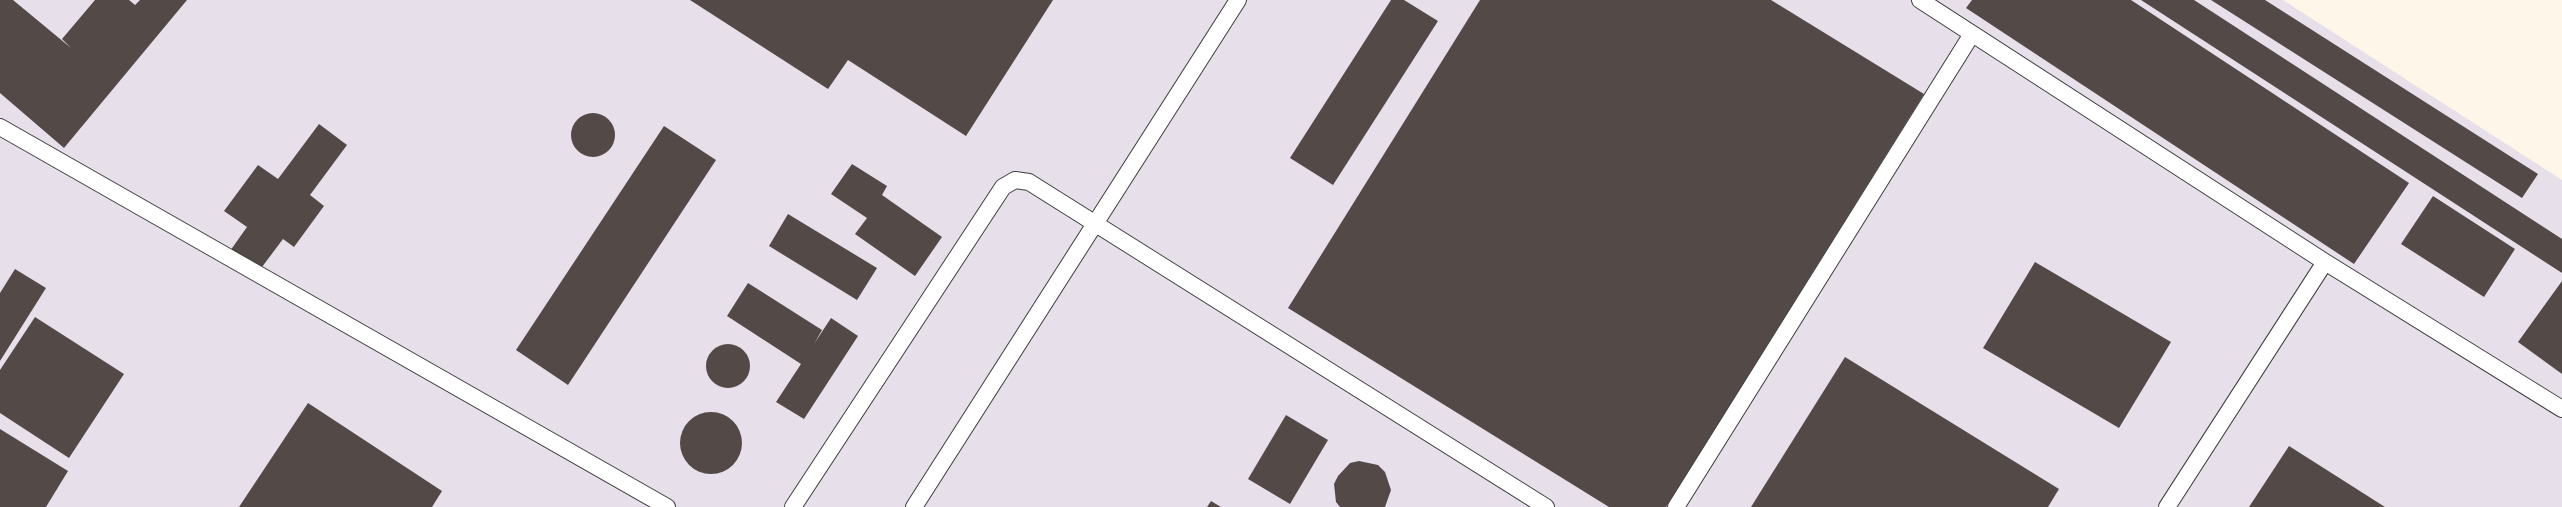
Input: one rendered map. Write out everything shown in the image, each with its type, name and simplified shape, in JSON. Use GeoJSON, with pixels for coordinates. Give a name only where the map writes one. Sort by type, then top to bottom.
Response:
{"type":"FeatureCollection","features":[{"type":"Feature","properties":{"kind":"lane"},"geometry":{"type":"LineString","coordinates":[[914,507],[1097,224],[1238,0]]}},
{"type":"Feature","properties":{"kind":"lane"},"geometry":{"type":"LineString","coordinates":[[1920,0],[2325,262],[2562,409]]}},
{"type":"Feature","properties":{"kind":"lane"},"geometry":{"type":"LineString","coordinates":[[1676,507],[1972,34]]}},
{"type":"Feature","properties":{"kind":"lane"},"geometry":{"type":"LineString","coordinates":[[0,127],[667,507]]}},
{"type":"Feature","properties":{"kind":"lane"},"geometry":{"type":"LineString","coordinates":[[793,507],[1003,187],[1015,180],[1029,182],[1546,507]]}},
{"type":"Feature","properties":{"kind":"lane"},"geometry":{"type":"LineString","coordinates":[[2167,507],[2325,262]]}},
{"type":"Feature","properties":{"kind":"shaded area"},"geometry":{"type":"Polygon","coordinates":[[[0,0],[2283,0],[2562,180],[2562,507],[0,507],[0,0]]]}},
{"type":"Feature","properties":{"kind":"building"},"geometry":{"type":"Polygon","coordinates":[[[0,0],[13,0],[71,48],[62,39],[95,0],[129,0],[135,5],[140,0],[187,0],[64,148],[0,93],[0,0]]]}},
{"type":"Feature","properties":{"kind":"building"},"geometry":{"type":"Polygon","coordinates":[[[690,0],[1053,0],[966,136],[848,60],[828,89],[690,0]]]}},
{"type":"Feature","properties":{"kind":"building"},"geometry":{"type":"Polygon","coordinates":[[[1391,0],[1404,0],[1438,21],[1333,185],[1290,158],[1391,0]]]}},
{"type":"Feature","properties":{"kind":"building"},"geometry":{"type":"Polygon","coordinates":[[[1480,0],[1771,0],[1924,94],[1666,507],[1609,507],[1288,308],[1480,0]]]}},
{"type":"Feature","properties":{"kind":"building"},"geometry":{"type":"Polygon","coordinates":[[[1972,0],[2131,0],[2409,183],[2354,264],[1966,8],[1972,0]]]}},
{"type":"Feature","properties":{"kind":"building"},"geometry":{"type":"Polygon","coordinates":[[[2141,0],[2194,0],[2562,239],[2562,273],[2141,0]]]}},
{"type":"Feature","properties":{"kind":"building"},"geometry":{"type":"Polygon","coordinates":[[[2211,0],[2265,0],[2538,174],[2522,198],[2211,0]]]}},
{"type":"Feature","properties":{"kind":"building"},"geometry":{"type":"Polygon","coordinates":[[[589,113],[597,113],[602,114],[609,119],[614,126],[614,144],[609,151],[602,156],[589,157],[581,154],[574,147],[571,139],[571,131],[574,123],[581,116],[589,113]]]}},
{"type":"Feature","properties":{"kind":"building"},"geometry":{"type":"Polygon","coordinates":[[[319,124],[347,145],[310,195],[324,206],[294,247],[283,239],[259,271],[230,251],[247,227],[224,211],[258,165],[278,179],[319,124]]]}},
{"type":"Feature","properties":{"kind":"building"},"geometry":{"type":"Polygon","coordinates":[[[664,126],[716,160],[568,385],[516,350],[664,126]]]}},
{"type":"Feature","properties":{"kind":"building"},"geometry":{"type":"Polygon","coordinates":[[[852,164],[887,186],[882,195],[942,237],[915,276],[855,234],[867,218],[831,194],[852,164]]]}},
{"type":"Feature","properties":{"kind":"building"},"geometry":{"type":"Polygon","coordinates":[[[2433,196],[2515,249],[2484,297],[2401,244],[2433,196]]]}},
{"type":"Feature","properties":{"kind":"building"},"geometry":{"type":"Polygon","coordinates":[[[788,214],[877,268],[857,300],[769,246],[788,214]]]}},
{"type":"Feature","properties":{"kind":"building"},"geometry":{"type":"Polygon","coordinates":[[[2035,262],[2171,342],[2119,428],[1983,348],[2035,262]]]}},
{"type":"Feature","properties":{"kind":"building"},"geometry":{"type":"Polygon","coordinates":[[[15,269],[46,288],[0,361],[0,293],[15,269]]]}},
{"type":"Feature","properties":{"kind":"building"},"geometry":{"type":"Polygon","coordinates":[[[2562,281],[2562,374],[2518,342],[2562,281]]]}},
{"type":"Feature","properties":{"kind":"building"},"geometry":{"type":"Polygon","coordinates":[[[748,283],[822,330],[814,344],[831,318],[858,336],[804,419],[776,402],[801,364],[727,316],[748,283]]]}},
{"type":"Feature","properties":{"kind":"building"},"geometry":{"type":"Polygon","coordinates":[[[35,317],[124,374],[69,458],[0,413],[0,370],[35,317]]]}},
{"type":"Feature","properties":{"kind":"building"},"geometry":{"type":"Polygon","coordinates":[[[728,344],[740,348],[746,354],[750,366],[746,378],[740,384],[728,388],[716,384],[710,378],[706,366],[710,354],[716,348],[728,344]]]}},
{"type":"Feature","properties":{"kind":"building"},"geometry":{"type":"Polygon","coordinates":[[[1845,357],[2059,489],[2048,507],[1751,507],[1845,357]]]}},
{"type":"Feature","properties":{"kind":"building"},"geometry":{"type":"Polygon","coordinates":[[[308,403],[442,491],[432,507],[239,507],[308,403]]]}},
{"type":"Feature","properties":{"kind":"building"},"geometry":{"type":"Polygon","coordinates":[[[711,412],[723,414],[733,421],[740,431],[742,443],[740,455],[733,465],[723,472],[711,474],[699,472],[689,465],[682,455],[680,443],[682,431],[689,421],[699,414],[711,412]]]}},
{"type":"Feature","properties":{"kind":"building"},"geometry":{"type":"Polygon","coordinates":[[[1286,415],[1328,440],[1290,504],[1248,479],[1286,415]]]}},
{"type":"Feature","properties":{"kind":"building"},"geometry":{"type":"Polygon","coordinates":[[[0,429],[68,471],[46,507],[0,507],[0,429]]]}},
{"type":"Feature","properties":{"kind":"building"},"geometry":{"type":"Polygon","coordinates":[[[2289,446],[2385,507],[2249,507],[2289,446]]]}},
{"type":"Feature","properties":{"kind":"building"},"geometry":{"type":"Polygon","coordinates":[[[1359,461],[1378,465],[1385,472],[1391,490],[1385,507],[1340,507],[1336,502],[1334,484],[1338,476],[1350,463],[1359,461]]]}},
{"type":"Feature","properties":{"kind":"building"},"geometry":{"type":"Polygon","coordinates":[[[1211,501],[1221,507],[1207,507],[1211,501]]]}}]}
